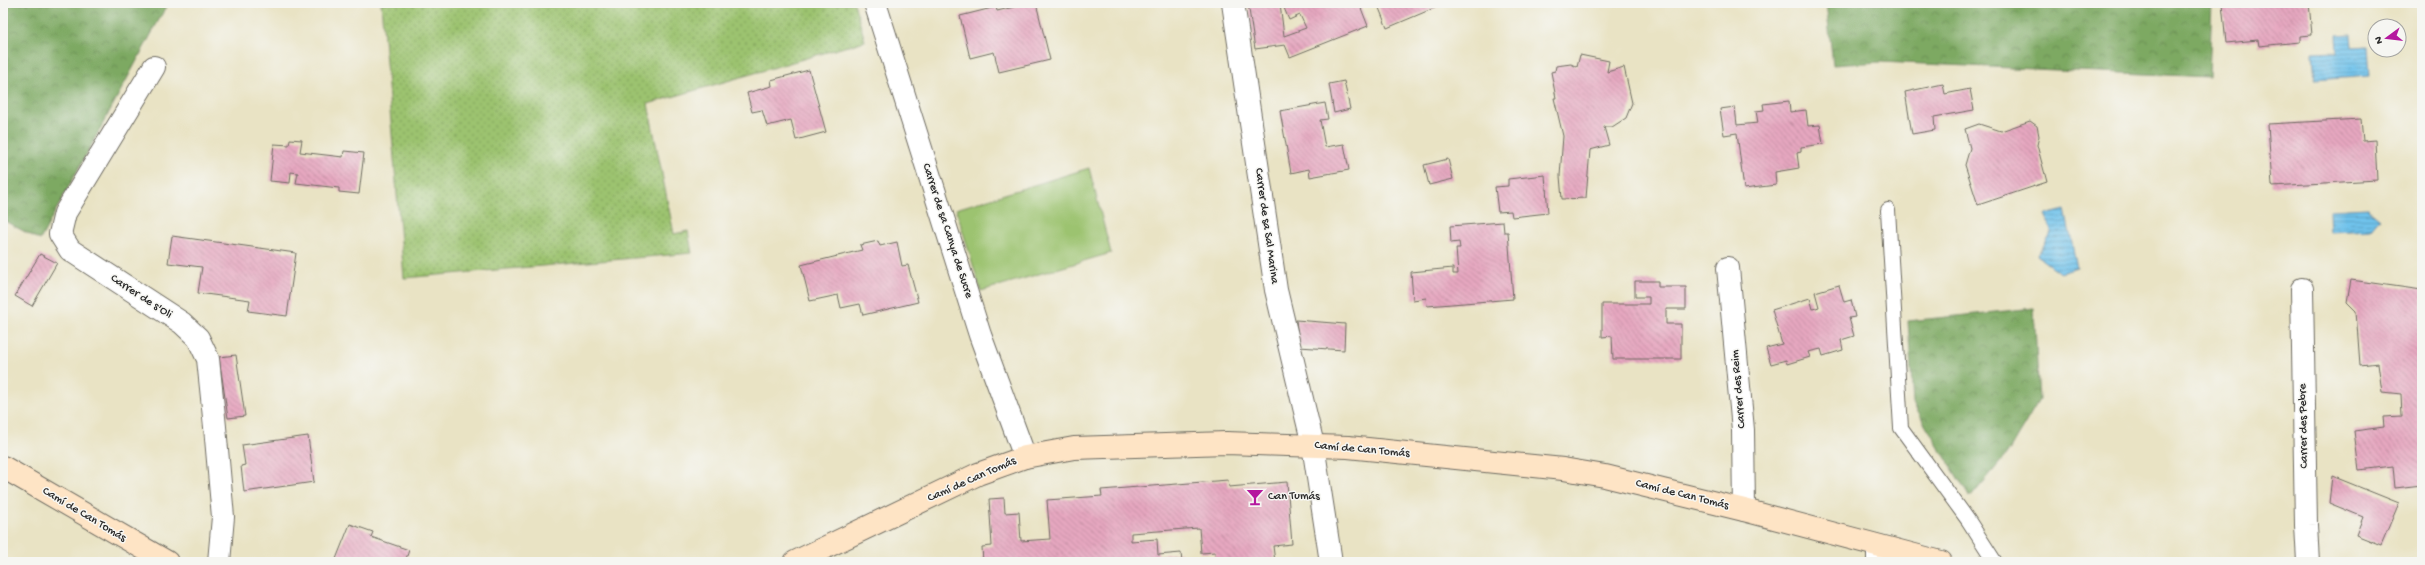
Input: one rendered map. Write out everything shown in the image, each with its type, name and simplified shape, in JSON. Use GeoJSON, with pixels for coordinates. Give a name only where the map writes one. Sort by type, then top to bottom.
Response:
{"type":"FeatureCollection","features":[{"type":"Feature","properties":{"kind":"street","name":"Carrer de sa Canya de Sucre"},"geometry":{"type":"LineString","coordinates":[[875,3],[980,334],[1025,456]]}},
{"type":"Feature","properties":{"kind":"street","name":"Carrer de sa Sal Marina"},"geometry":{"type":"LineString","coordinates":[[1233,3],[1276,290],[1313,445],[1331,562]]}},
{"type":"Feature","properties":{"kind":"street","name":"Carrer de s'Oli"},"geometry":{"type":"LineString","coordinates":[[154,67],[66,213],[60,234],[70,250],[182,323],[198,338],[208,359],[224,517],[219,562]]}},
{"type":"Feature","properties":{"kind":"street","name":"Carrer des Reim"},"geometry":{"type":"LineString","coordinates":[[1728,268],[1743,430],[1744,510]]}},
{"type":"Feature","properties":{"kind":"street","name":"Carrer des Pebre"},"geometry":{"type":"LineString","coordinates":[[2302,289],[2308,562]]}},
{"type":"Feature","properties":{"kind":"street","name":"Camí de Can Tomás"},"geometry":{"type":"LineString","coordinates":[[795,562],[978,474],[1025,456],[1074,448],[1226,443],[1313,445],[1563,469],[1605,476],[1744,510],[1878,554],[1941,562]]}},
{"type":"Feature","properties":{"kind":"street","name":"Camí de Can Tomás"},"geometry":{"type":"LineString","coordinates":[[3,467],[167,562]]}},
{"type":"Feature","properties":{"kind":"lane"},"geometry":{"type":"LineString","coordinates":[[1888,210],[1901,428],[1968,520],[1995,562]]}},
{"type":"Feature","properties":{"kind":"green space"},"geometry":{"type":"Polygon","coordinates":[[[3,3],[168,3],[40,240],[3,220],[3,3]]]}},
{"type":"Feature","properties":{"kind":"green space"},"geometry":{"type":"Polygon","coordinates":[[[381,3],[854,3],[865,41],[648,104],[674,234],[688,231],[692,253],[404,278],[381,3]]]}},
{"type":"Feature","properties":{"kind":"green space"},"geometry":{"type":"Polygon","coordinates":[[[1826,3],[2212,3],[2209,77],[1880,62],[1833,65],[1826,3]]]}},
{"type":"Feature","properties":{"kind":"green space"},"geometry":{"type":"Polygon","coordinates":[[[1089,168],[1111,253],[981,291],[956,209],[1089,168]]]}},
{"type":"Feature","properties":{"kind":"green space"},"geometry":{"type":"Polygon","coordinates":[[[2034,308],[2039,400],[2007,454],[1970,498],[1913,404],[1908,321],[2034,308]]]}},
{"type":"Feature","properties":{"kind":"water"},"geometry":{"type":"Polygon","coordinates":[[[2351,34],[2352,48],[2367,47],[2370,76],[2315,80],[2313,53],[2338,52],[2337,35],[2351,34]]]}},
{"type":"Feature","properties":{"kind":"water"},"geometry":{"type":"Polygon","coordinates":[[[2368,208],[2380,218],[2370,230],[2330,232],[2329,210],[2368,208]]]}},
{"type":"Feature","properties":{"kind":"water"},"geometry":{"type":"Polygon","coordinates":[[[2065,210],[2077,268],[2060,273],[2037,256],[2052,232],[2045,215],[2065,210]]]}},
{"type":"Feature","properties":{"kind":"building"},"geometry":{"type":"Polygon","coordinates":[[[1036,3],[1050,60],[999,72],[994,52],[970,58],[960,16],[996,7],[997,11],[1036,3]]]}},
{"type":"Feature","properties":{"kind":"building"},"geometry":{"type":"Polygon","coordinates":[[[1248,3],[1280,3],[1284,36],[1306,28],[1300,15],[1289,20],[1282,3],[1359,3],[1368,26],[1290,57],[1285,45],[1255,49],[1248,3]]]}},
{"type":"Feature","properties":{"kind":"building"},"geometry":{"type":"Polygon","coordinates":[[[1377,3],[1438,3],[1439,6],[1387,28],[1377,3]]]}},
{"type":"Feature","properties":{"kind":"building"},"geometry":{"type":"Polygon","coordinates":[[[2222,3],[2309,3],[2312,35],[2300,36],[2300,42],[2259,46],[2258,40],[2226,43],[2222,3]]]}},
{"type":"Feature","properties":{"kind":"building"},"geometry":{"type":"Polygon","coordinates":[[[1580,55],[1609,61],[1607,72],[1624,67],[1632,103],[1626,118],[1612,127],[1604,127],[1609,145],[1590,150],[1586,198],[1562,199],[1560,176],[1563,136],[1554,98],[1556,98],[1551,72],[1555,71],[1556,66],[1571,64],[1577,67],[1580,55]]]}},
{"type":"Feature","properties":{"kind":"building"},"geometry":{"type":"Polygon","coordinates":[[[809,70],[826,132],[796,140],[791,120],[767,126],[762,110],[752,112],[747,93],[772,86],[771,80],[809,70]]]}},
{"type":"Feature","properties":{"kind":"building"},"geometry":{"type":"Polygon","coordinates":[[[1344,81],[1350,109],[1334,113],[1329,84],[1344,81]]]}},
{"type":"Feature","properties":{"kind":"building"},"geometry":{"type":"Polygon","coordinates":[[[1943,84],[1945,94],[1970,89],[1974,110],[1934,117],[1935,130],[1912,134],[1905,92],[1943,84]]]}},
{"type":"Feature","properties":{"kind":"building"},"geometry":{"type":"Polygon","coordinates":[[[1789,101],[1790,112],[1806,110],[1808,126],[1820,125],[1823,144],[1801,147],[1801,152],[1797,153],[1799,168],[1775,172],[1776,185],[1744,189],[1737,133],[1724,135],[1720,109],[1735,107],[1737,125],[1758,123],[1756,111],[1764,110],[1763,104],[1789,101]]]}},
{"type":"Feature","properties":{"kind":"building"},"geometry":{"type":"Polygon","coordinates":[[[1325,103],[1328,119],[1320,120],[1325,147],[1344,144],[1349,170],[1310,177],[1309,169],[1291,173],[1280,111],[1325,103]]]}},
{"type":"Feature","properties":{"kind":"building"},"geometry":{"type":"Polygon","coordinates":[[[2361,119],[2363,141],[2375,140],[2377,180],[2272,186],[2268,124],[2361,119]]]}},
{"type":"Feature","properties":{"kind":"building"},"geometry":{"type":"Polygon","coordinates":[[[2030,121],[2037,126],[2039,136],[2037,145],[2047,182],[1978,205],[1965,165],[1970,148],[1965,129],[1979,124],[2001,131],[2030,121]]]}},
{"type":"Feature","properties":{"kind":"building"},"geometry":{"type":"Polygon","coordinates":[[[290,139],[302,140],[300,152],[343,157],[344,151],[364,153],[359,194],[339,192],[339,188],[296,183],[298,173],[291,172],[290,183],[270,181],[274,144],[289,145],[290,139]]]}},
{"type":"Feature","properties":{"kind":"building"},"geometry":{"type":"Polygon","coordinates":[[[1448,159],[1453,179],[1429,185],[1424,165],[1448,159]]]}},
{"type":"Feature","properties":{"kind":"building"},"geometry":{"type":"Polygon","coordinates":[[[1545,175],[1548,213],[1512,217],[1511,211],[1498,212],[1495,187],[1508,186],[1508,179],[1545,175]]]}},
{"type":"Feature","properties":{"kind":"building"},"geometry":{"type":"Polygon","coordinates":[[[1503,222],[1504,232],[1508,232],[1513,299],[1427,306],[1426,298],[1413,300],[1411,272],[1453,268],[1453,274],[1458,274],[1456,248],[1460,248],[1459,242],[1451,243],[1450,226],[1503,222]]]}},
{"type":"Feature","properties":{"kind":"building"},"geometry":{"type":"Polygon","coordinates":[[[172,236],[296,253],[287,316],[248,311],[250,300],[198,293],[202,267],[168,263],[172,236]]]}},
{"type":"Feature","properties":{"kind":"building"},"geometry":{"type":"Polygon","coordinates":[[[878,241],[880,246],[897,242],[902,266],[908,265],[918,302],[863,315],[860,304],[841,308],[838,295],[810,301],[801,265],[862,250],[860,245],[878,241]]]}},
{"type":"Feature","properties":{"kind":"building"},"geometry":{"type":"Polygon","coordinates":[[[40,254],[57,263],[32,306],[15,296],[40,254]]]}},
{"type":"Feature","properties":{"kind":"building"},"geometry":{"type":"Polygon","coordinates":[[[2351,280],[2422,290],[2422,485],[2395,488],[2393,466],[2359,470],[2354,431],[2384,427],[2383,417],[2402,416],[2401,394],[2382,392],[2378,363],[2360,365],[2356,311],[2347,302],[2351,280]]]}},
{"type":"Feature","properties":{"kind":"building"},"geometry":{"type":"Polygon","coordinates":[[[1635,281],[1658,281],[1658,287],[1686,287],[1686,309],[1666,309],[1666,324],[1681,324],[1681,359],[1613,359],[1612,336],[1602,337],[1602,304],[1649,304],[1649,297],[1635,297],[1635,281]]]}},
{"type":"Feature","properties":{"kind":"building"},"geometry":{"type":"Polygon","coordinates":[[[1839,285],[1844,302],[1851,300],[1855,317],[1849,318],[1854,336],[1841,340],[1843,350],[1823,356],[1821,349],[1808,352],[1810,357],[1787,364],[1786,360],[1771,364],[1766,348],[1782,344],[1772,310],[1810,298],[1813,309],[1819,307],[1815,292],[1839,285]]]}},
{"type":"Feature","properties":{"kind":"building"},"geometry":{"type":"Polygon","coordinates":[[[1296,320],[1345,324],[1344,350],[1299,347],[1296,320]]]}},
{"type":"Feature","properties":{"kind":"building"},"geometry":{"type":"Polygon","coordinates":[[[236,355],[245,416],[228,418],[219,357],[236,355]]]}},
{"type":"Feature","properties":{"kind":"building"},"geometry":{"type":"Polygon","coordinates":[[[308,436],[314,482],[244,492],[241,466],[245,465],[242,445],[308,436]]]}},
{"type":"Feature","properties":{"kind":"building"},"geometry":{"type":"Polygon","coordinates":[[[2332,476],[2399,503],[2381,545],[2356,535],[2363,517],[2329,503],[2332,476]]]}},
{"type":"Feature","properties":{"kind":"building"},"geometry":{"type":"Polygon","coordinates":[[[1228,480],[1229,487],[1287,482],[1292,544],[1273,546],[1275,562],[1216,562],[1215,552],[1201,553],[1199,528],[1131,533],[1131,541],[1157,539],[1158,555],[1181,553],[1182,562],[983,562],[982,547],[992,546],[989,499],[1004,498],[1005,513],[1019,512],[1021,541],[1050,539],[1047,500],[1102,496],[1101,490],[1228,480]]]}},
{"type":"Feature","properties":{"kind":"building"},"geometry":{"type":"Polygon","coordinates":[[[350,524],[373,532],[371,537],[409,550],[405,562],[345,562],[336,559],[350,524]]]}},
{"type":"Feature","properties":{"kind":"place","name":"Can Tumás"},"geometry":{"type":"Point","coordinates":[1255,497]}}]}
